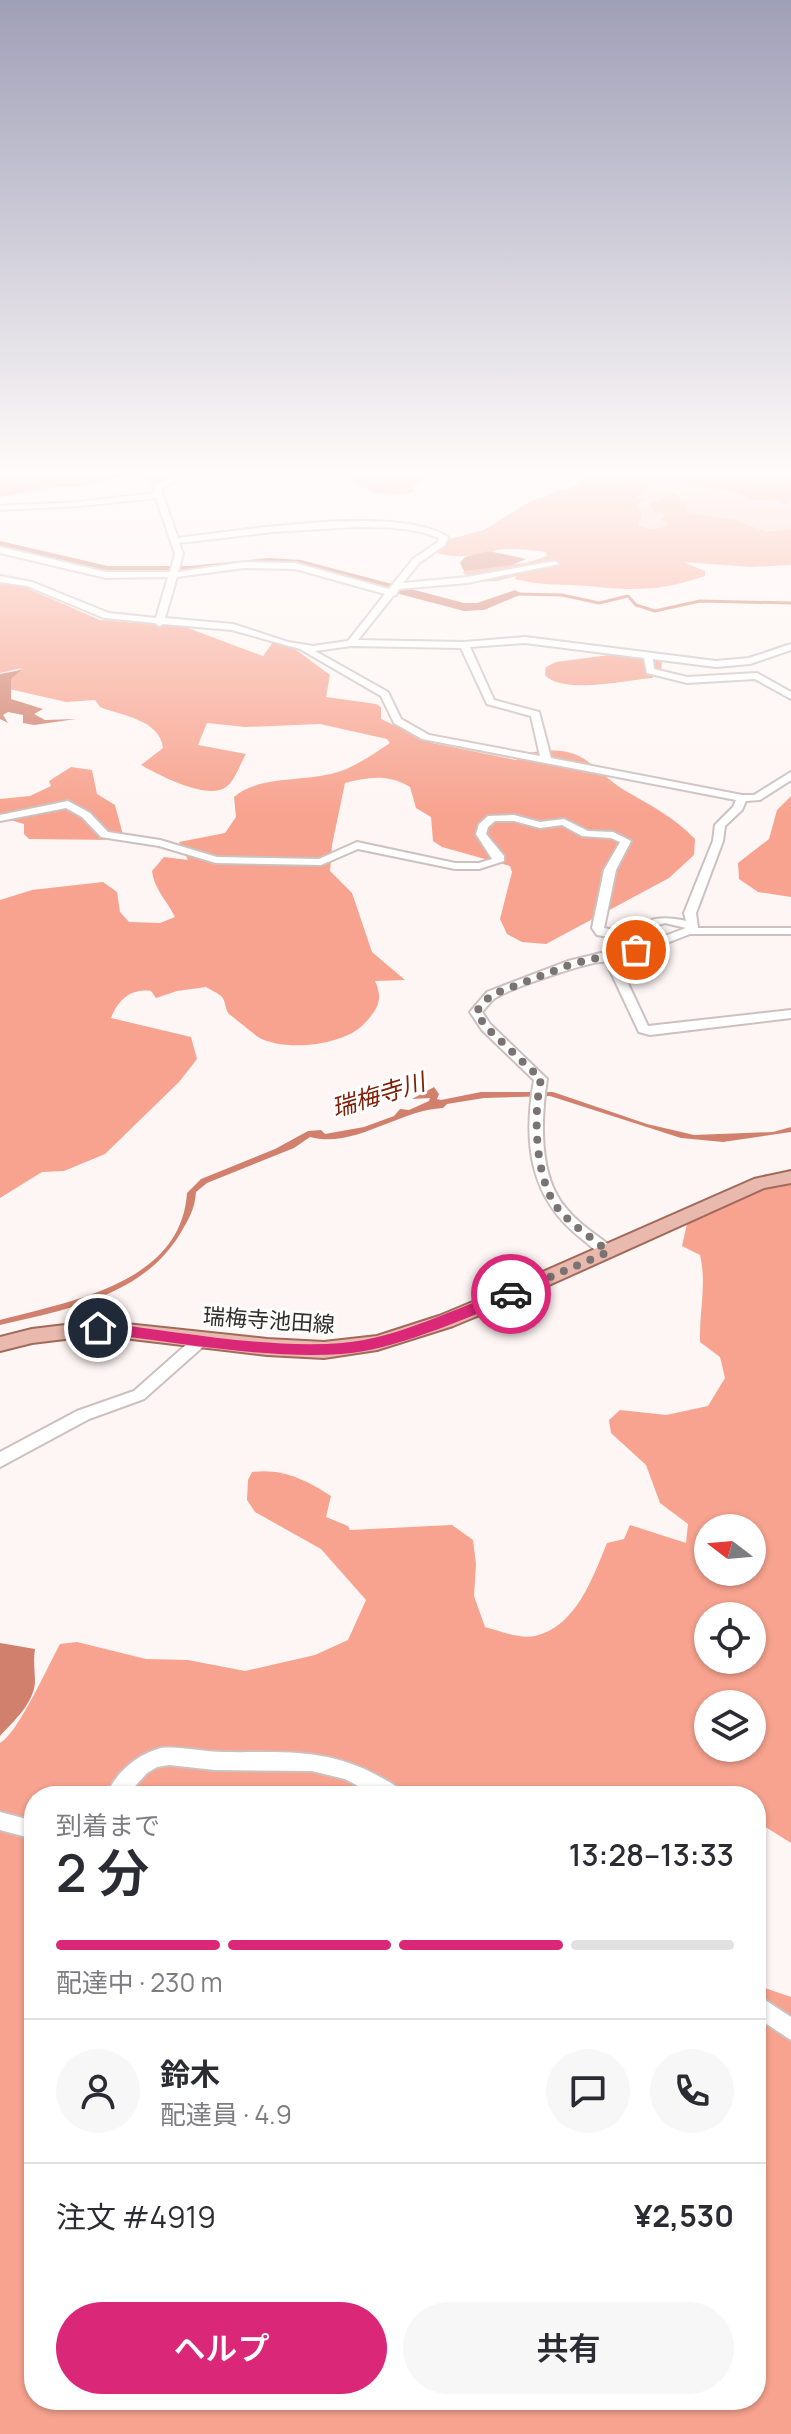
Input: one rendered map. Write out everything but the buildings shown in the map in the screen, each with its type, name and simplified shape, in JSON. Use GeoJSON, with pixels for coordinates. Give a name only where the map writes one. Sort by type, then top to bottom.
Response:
{"type":"FeatureCollection","features":[{"type":"Feature","properties":{"kind":"main road","name":"瑞梅寺池田線"},"geometry":{"type":"LineString","coordinates":[[0,1344],[98,1328],[324,1350],[377,1343],[446,1321],[760,1183],[791,1177]]}},
{"type":"Feature","properties":{"kind":"street"},"geometry":{"type":"LineString","coordinates":[[40,589],[107,616],[159,623],[233,627],[300,647],[385,694],[397,721],[406,729],[453,743],[546,758],[742,798],[756,798],[791,775]]}},
{"type":"Feature","properties":{"kind":"street"},"geometry":{"type":"LineString","coordinates":[[159,623],[168,589]]}},
{"type":"Feature","properties":{"kind":"street"},"geometry":{"type":"LineString","coordinates":[[390,589],[406,589]]}},
{"type":"Feature","properties":{"kind":"street"},"geometry":{"type":"LineString","coordinates":[[351,643],[396,590]]}},
{"type":"Feature","properties":{"kind":"street"},"geometry":{"type":"LineString","coordinates":[[300,647],[325,648],[351,643],[464,645],[552,641],[648,658],[735,664],[791,647]]}},
{"type":"Feature","properties":{"kind":"street"},"geometry":{"type":"LineString","coordinates":[[464,645],[490,702],[536,714],[546,758]]}},
{"type":"Feature","properties":{"kind":"street"},"geometry":{"type":"LineString","coordinates":[[648,658],[650,671],[669,677],[703,680],[757,676],[791,696]]}},
{"type":"Feature","properties":{"kind":"street"},"geometry":{"type":"LineString","coordinates":[[692,928],[690,913],[718,841],[720,825],[738,808],[742,798]]}},
{"type":"Feature","properties":{"kind":"street"},"geometry":{"type":"LineString","coordinates":[[0,818],[68,804],[86,815],[105,835],[160,843],[216,860],[321,862],[357,845],[431,863],[479,866],[498,861],[498,856],[481,834],[483,826],[492,818],[514,818],[540,825],[557,821],[586,834],[613,835],[626,841],[610,870],[598,928],[601,933],[626,936],[647,924],[665,920],[692,928],[791,931]]}},
{"type":"Feature","properties":{"kind":"street"},"geometry":{"type":"LineString","coordinates":[[608,1252],[555,1206],[542,1165],[535,1104],[541,1079],[486,1027],[476,1012],[477,1007],[491,995],[572,964],[601,957],[611,960],[692,928]]}},
{"type":"Feature","properties":{"kind":"street"},"geometry":{"type":"LineString","coordinates":[[611,960],[643,1029],[650,1031],[791,1014]]}},
{"type":"Feature","properties":{"kind":"street"},"geometry":{"type":"LineString","coordinates":[[0,1460],[83,1415],[139,1395],[201,1340]]}},
{"type":"Feature","properties":{"kind":"street"},"geometry":{"type":"LineString","coordinates":[[124,1786],[145,1763],[161,1757],[224,1761],[277,1758],[327,1762],[360,1774],[379,1786]]}},
{"type":"Feature","properties":{"kind":"street"},"geometry":{"type":"LineString","coordinates":[[0,1821],[24,1827]]}},
{"type":"Feature","properties":{"kind":"street"},"geometry":{"type":"LineString","coordinates":[[766,2011],[791,2030]]}},
{"type":"Feature","properties":{"kind":"shaded area"},"geometry":{"type":"Polygon","coordinates":[[[0,589],[28,589],[100,620],[185,627],[263,656],[274,641],[291,646],[330,675],[326,697],[376,704],[381,707],[381,719],[432,743],[516,760],[525,754],[544,751],[579,756],[624,790],[679,824],[695,839],[694,855],[669,878],[546,944],[522,942],[507,934],[500,919],[512,872],[510,866],[442,847],[433,841],[431,817],[416,808],[410,787],[379,778],[345,783],[330,871],[352,893],[372,952],[405,980],[375,981],[379,994],[376,1009],[354,1031],[328,1042],[297,1045],[269,1042],[258,1037],[229,1014],[222,997],[206,987],[156,998],[151,991],[131,993],[117,1006],[111,1018],[191,1037],[197,1059],[179,1082],[105,1154],[64,1171],[42,1172],[0,1198],[0,900],[32,890],[103,882],[117,892],[120,912],[129,922],[160,923],[175,917],[158,890],[152,871],[164,857],[188,860],[179,842],[225,833],[236,817],[234,797],[257,785],[341,771],[390,743],[387,739],[320,724],[245,727],[207,723],[198,745],[246,754],[235,777],[226,787],[208,791],[196,789],[141,765],[163,748],[155,731],[148,725],[100,707],[95,700],[66,702],[5,688],[9,675],[22,668],[0,673],[0,589]]]}},
{"type":"Feature","properties":{"kind":"shaded area"},"geometry":{"type":"Polygon","coordinates":[[[624,653],[658,658],[662,663],[661,669],[652,678],[596,685],[566,684],[545,675],[546,667],[556,662],[624,653]]]}},
{"type":"Feature","properties":{"kind":"shaded area"},"geometry":{"type":"Polygon","coordinates":[[[21,670],[11,679],[11,699],[43,709],[34,714],[45,720],[76,719],[34,725],[23,723],[23,715],[8,712],[3,715],[8,723],[0,719],[0,674],[21,670]]]}},
{"type":"Feature","properties":{"kind":"shaded area"},"geometry":{"type":"Polygon","coordinates":[[[71,767],[92,770],[97,794],[115,805],[123,835],[113,840],[29,839],[24,834],[24,824],[0,817],[0,799],[30,796],[51,786],[49,781],[71,767]]]}},
{"type":"Feature","properties":{"kind":"shaded area"},"geometry":{"type":"Polygon","coordinates":[[[791,796],[791,897],[758,892],[739,879],[738,863],[769,839],[777,810],[791,796]]]}},
{"type":"Feature","properties":{"kind":"shaded area","name":"瑞梅寺川"},"geometry":{"type":"Polygon","coordinates":[[[434,1087],[439,1094],[437,1099],[441,1100],[481,1092],[553,1092],[647,1124],[694,1135],[773,1132],[791,1127],[791,1132],[723,1142],[681,1138],[550,1096],[484,1098],[447,1104],[443,1108],[410,1115],[360,1134],[327,1139],[310,1137],[294,1148],[207,1183],[196,1192],[189,1218],[169,1250],[150,1269],[128,1284],[79,1305],[0,1325],[0,1320],[58,1305],[118,1284],[144,1268],[165,1249],[180,1224],[187,1193],[201,1179],[275,1149],[308,1131],[321,1130],[325,1134],[364,1127],[394,1116],[400,1109],[409,1110],[429,1101],[430,1098],[412,1099],[434,1087]]]}},
{"type":"Feature","properties":{"kind":"shaded area"},"geometry":{"type":"Polygon","coordinates":[[[791,1173],[791,1843],[766,1827],[766,1786],[24,1786],[24,2410],[766,2410],[766,1988],[791,1997],[791,2434],[0,2434],[0,1743],[24,1713],[60,1644],[77,1642],[146,1659],[188,1660],[245,1671],[315,1655],[348,1640],[366,1600],[321,1549],[255,1512],[247,1500],[248,1480],[252,1472],[284,1474],[322,1490],[331,1496],[326,1517],[348,1526],[350,1530],[452,1525],[473,1540],[476,1564],[474,1596],[485,1627],[516,1636],[535,1636],[562,1622],[581,1599],[607,1543],[624,1539],[630,1525],[686,1543],[688,1524],[660,1503],[646,1465],[611,1433],[609,1420],[620,1410],[666,1415],[708,1406],[725,1378],[720,1357],[700,1342],[703,1287],[700,1255],[682,1246],[687,1224],[765,1174],[791,1173]]]}},
{"type":"Feature","properties":{"kind":"shaded area"},"geometry":{"type":"Polygon","coordinates":[[[0,1643],[35,1649],[35,1682],[27,1705],[0,1736],[0,1643]]]}},
{"type":"Feature","properties":{"kind":"waterway"},"geometry":{"type":"LineString","coordinates":[[394,589],[464,607],[479,607],[515,594]]}},
{"type":"Feature","properties":{"kind":"waterway"},"geometry":{"type":"LineString","coordinates":[[515,594],[562,595],[599,603],[628,596],[636,605],[655,611],[700,601],[791,603]]}},
{"type":"Feature","properties":{"kind":"way so far"},"geometry":{"type":"LineString","coordinates":[[511,1294],[608,1252],[555,1206],[546,1183],[538,1143],[535,1110],[541,1079],[486,1027],[476,1012],[477,1007],[491,995],[572,964],[601,957],[611,960],[636,950]]}},
{"type":"Feature","properties":{"kind":"route"},"geometry":{"type":"LineString","coordinates":[[98,1328],[267,1347],[324,1350],[377,1343],[446,1321],[511,1294]]}}]}
